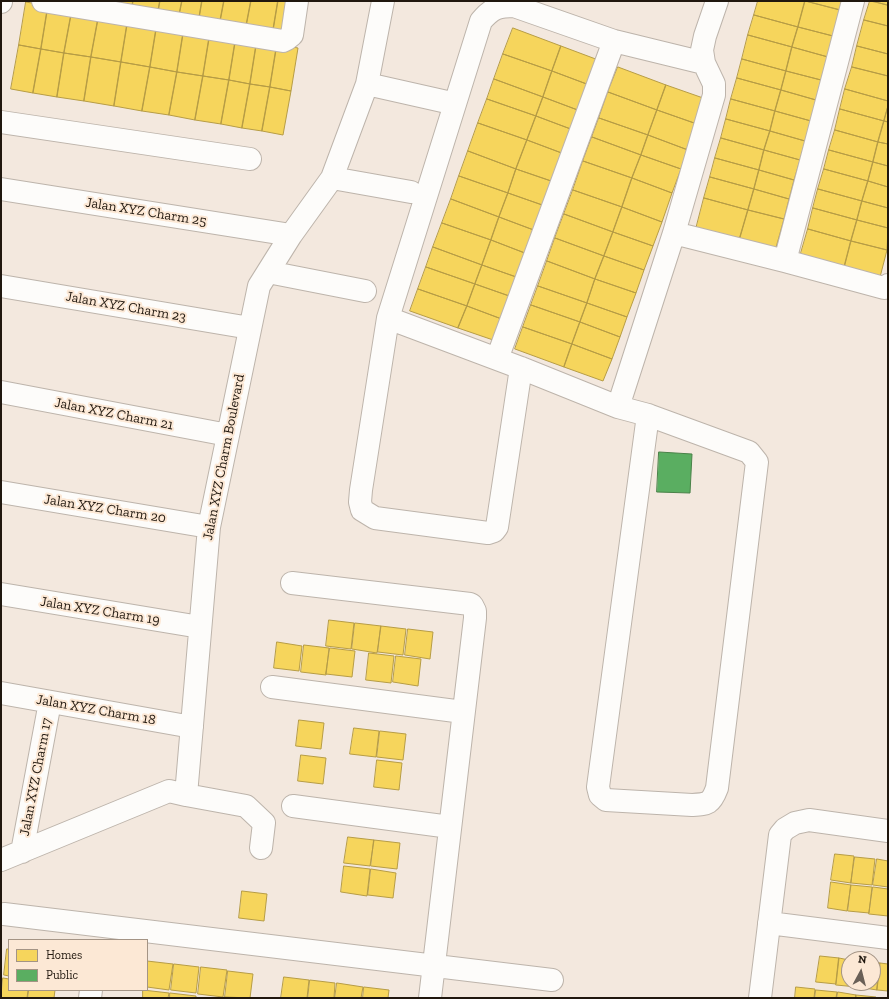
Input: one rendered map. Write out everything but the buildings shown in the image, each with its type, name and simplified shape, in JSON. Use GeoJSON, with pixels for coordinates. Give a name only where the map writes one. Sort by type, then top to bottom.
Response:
{"type":"FeatureCollection","features":[{"type":"Feature","properties":{"kind":"street"},"geometry":{"type":"LineString","coordinates":[[43,1],[283,41],[292,35],[297,1]]}},
{"type":"Feature","properties":{"kind":"street","name":"Jalan XYZ Charm Boulevard"},"geometry":{"type":"LineString","coordinates":[[186,794],[209,527],[259,286],[290,236],[332,178],[367,84],[383,1]]}},
{"type":"Feature","properties":{"kind":"street"},"geometry":{"type":"LineString","coordinates":[[618,407],[674,233],[714,95],[714,84],[704,63],[702,50],[705,36],[717,1]]}},
{"type":"Feature","properties":{"kind":"street"},"geometry":{"type":"LineString","coordinates":[[785,261],[853,1]]}},
{"type":"Feature","properties":{"kind":"street"},"geometry":{"type":"LineString","coordinates":[[521,368],[497,527],[494,531],[488,533],[375,518],[362,510],[360,490],[388,318],[481,21],[486,15],[500,6],[514,6],[614,41],[704,63]]}},
{"type":"Feature","properties":{"kind":"street"},"geometry":{"type":"LineString","coordinates":[[497,359],[614,41]]}},
{"type":"Feature","properties":{"kind":"street"},"geometry":{"type":"LineString","coordinates":[[367,84],[447,102]]}},
{"type":"Feature","properties":{"kind":"street"},"geometry":{"type":"LineString","coordinates":[[1,122],[250,159]]}},
{"type":"Feature","properties":{"kind":"street"},"geometry":{"type":"LineString","coordinates":[[332,178],[411,192]]}},
{"type":"Feature","properties":{"kind":"street","name":"Jalan XYZ Charm 25"},"geometry":{"type":"LineString","coordinates":[[1,189],[290,236]]}},
{"type":"Feature","properties":{"kind":"street"},"geometry":{"type":"LineString","coordinates":[[674,233],[884,288],[888,285]]}},
{"type":"Feature","properties":{"kind":"street"},"geometry":{"type":"LineString","coordinates":[[268,272],[365,291]]}},
{"type":"Feature","properties":{"kind":"street","name":"Jalan XYZ Charm 23"},"geometry":{"type":"LineString","coordinates":[[1,286],[250,328]]}},
{"type":"Feature","properties":{"kind":"street"},"geometry":{"type":"LineString","coordinates":[[388,318],[521,368],[618,407],[648,415],[749,452],[757,462],[717,788],[712,800],[706,804],[692,805],[606,800],[600,795],[598,787],[648,415]]}},
{"type":"Feature","properties":{"kind":"street","name":"Jalan XYZ Charm 21"},"geometry":{"type":"LineString","coordinates":[[1,392],[228,435]]}},
{"type":"Feature","properties":{"kind":"street","name":"Jalan XYZ Charm 20"},"geometry":{"type":"LineString","coordinates":[[1,492],[209,527]]}},
{"type":"Feature","properties":{"kind":"street"},"geometry":{"type":"LineString","coordinates":[[292,583],[472,605],[474,611],[430,998]]}},
{"type":"Feature","properties":{"kind":"street","name":"Jalan XYZ Charm 19"},"geometry":{"type":"LineString","coordinates":[[1,594],[200,627]]}},
{"type":"Feature","properties":{"kind":"street"},"geometry":{"type":"LineString","coordinates":[[272,687],[463,712]]}},
{"type":"Feature","properties":{"kind":"street","name":"Jalan XYZ Charm 18"},"geometry":{"type":"LineString","coordinates":[[1,693],[192,727]]}},
{"type":"Feature","properties":{"kind":"street","name":"Jalan XYZ Charm 17"},"geometry":{"type":"LineString","coordinates":[[7,857],[50,702]]}},
{"type":"Feature","properties":{"kind":"street"},"geometry":{"type":"LineString","coordinates":[[7,857],[169,791],[246,806],[264,823],[261,848]]}},
{"type":"Feature","properties":{"kind":"street"},"geometry":{"type":"LineString","coordinates":[[293,806],[450,827]]}},
{"type":"Feature","properties":{"kind":"street"},"geometry":{"type":"LineString","coordinates":[[760,998],[779,838],[785,829],[795,823],[810,820],[888,830]]}},
{"type":"Feature","properties":{"kind":"street"},"geometry":{"type":"LineString","coordinates":[[4,914],[98,933],[434,966],[552,980]]}},
{"type":"Feature","properties":{"kind":"street"},"geometry":{"type":"LineString","coordinates":[[769,923],[888,938]]}}]}
